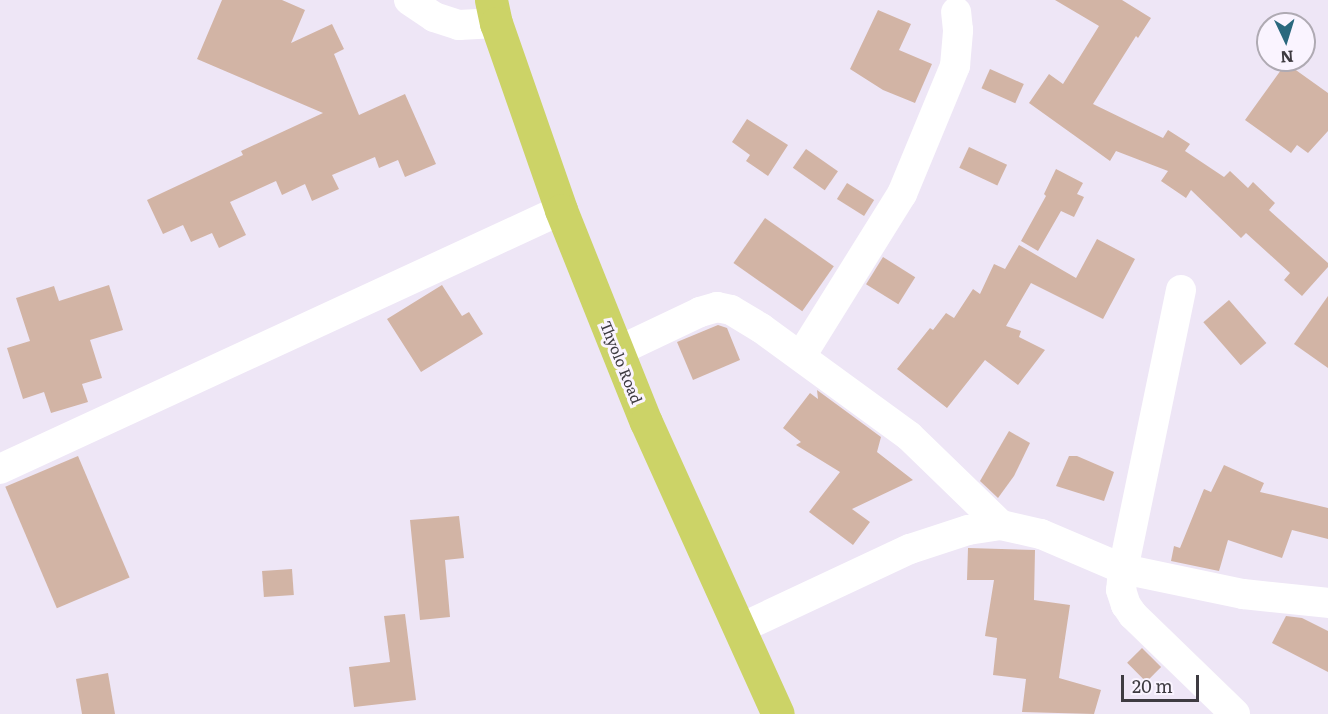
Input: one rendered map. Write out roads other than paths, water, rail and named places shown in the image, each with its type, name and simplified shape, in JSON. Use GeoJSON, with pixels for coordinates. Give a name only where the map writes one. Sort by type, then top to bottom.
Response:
{"type":"FeatureCollection","features":[{"type":"Feature","properties":{"kind":"highway","name":"Thyolo Road"},"geometry":{"type":"LineString","coordinates":[[494,12],[561,210],[646,422],[778,714]]}},
{"type":"Feature","properties":{"kind":"street"},"geometry":{"type":"LineString","coordinates":[[409,0],[434,17],[459,25],[494,12]]}},
{"type":"Feature","properties":{"kind":"street"},"geometry":{"type":"LineString","coordinates":[[801,356],[902,194],[955,66],[958,40],[956,12]]}},
{"type":"Feature","properties":{"kind":"street"},"geometry":{"type":"LineString","coordinates":[[0,469],[561,210]]}},
{"type":"Feature","properties":{"kind":"street"},"geometry":{"type":"LineString","coordinates":[[1181,290],[1123,569],[1122,590],[1126,605],[1132,615],[1235,714]]}},
{"type":"Feature","properties":{"kind":"street"},"geometry":{"type":"LineString","coordinates":[[618,351],[700,312],[717,307],[731,310],[801,356],[909,436],[1001,525]]}},
{"type":"Feature","properties":{"kind":"street"},"geometry":{"type":"LineString","coordinates":[[741,628],[910,549],[968,530],[1001,525],[1041,534],[1123,569],[1243,594],[1328,603]]}}]}
